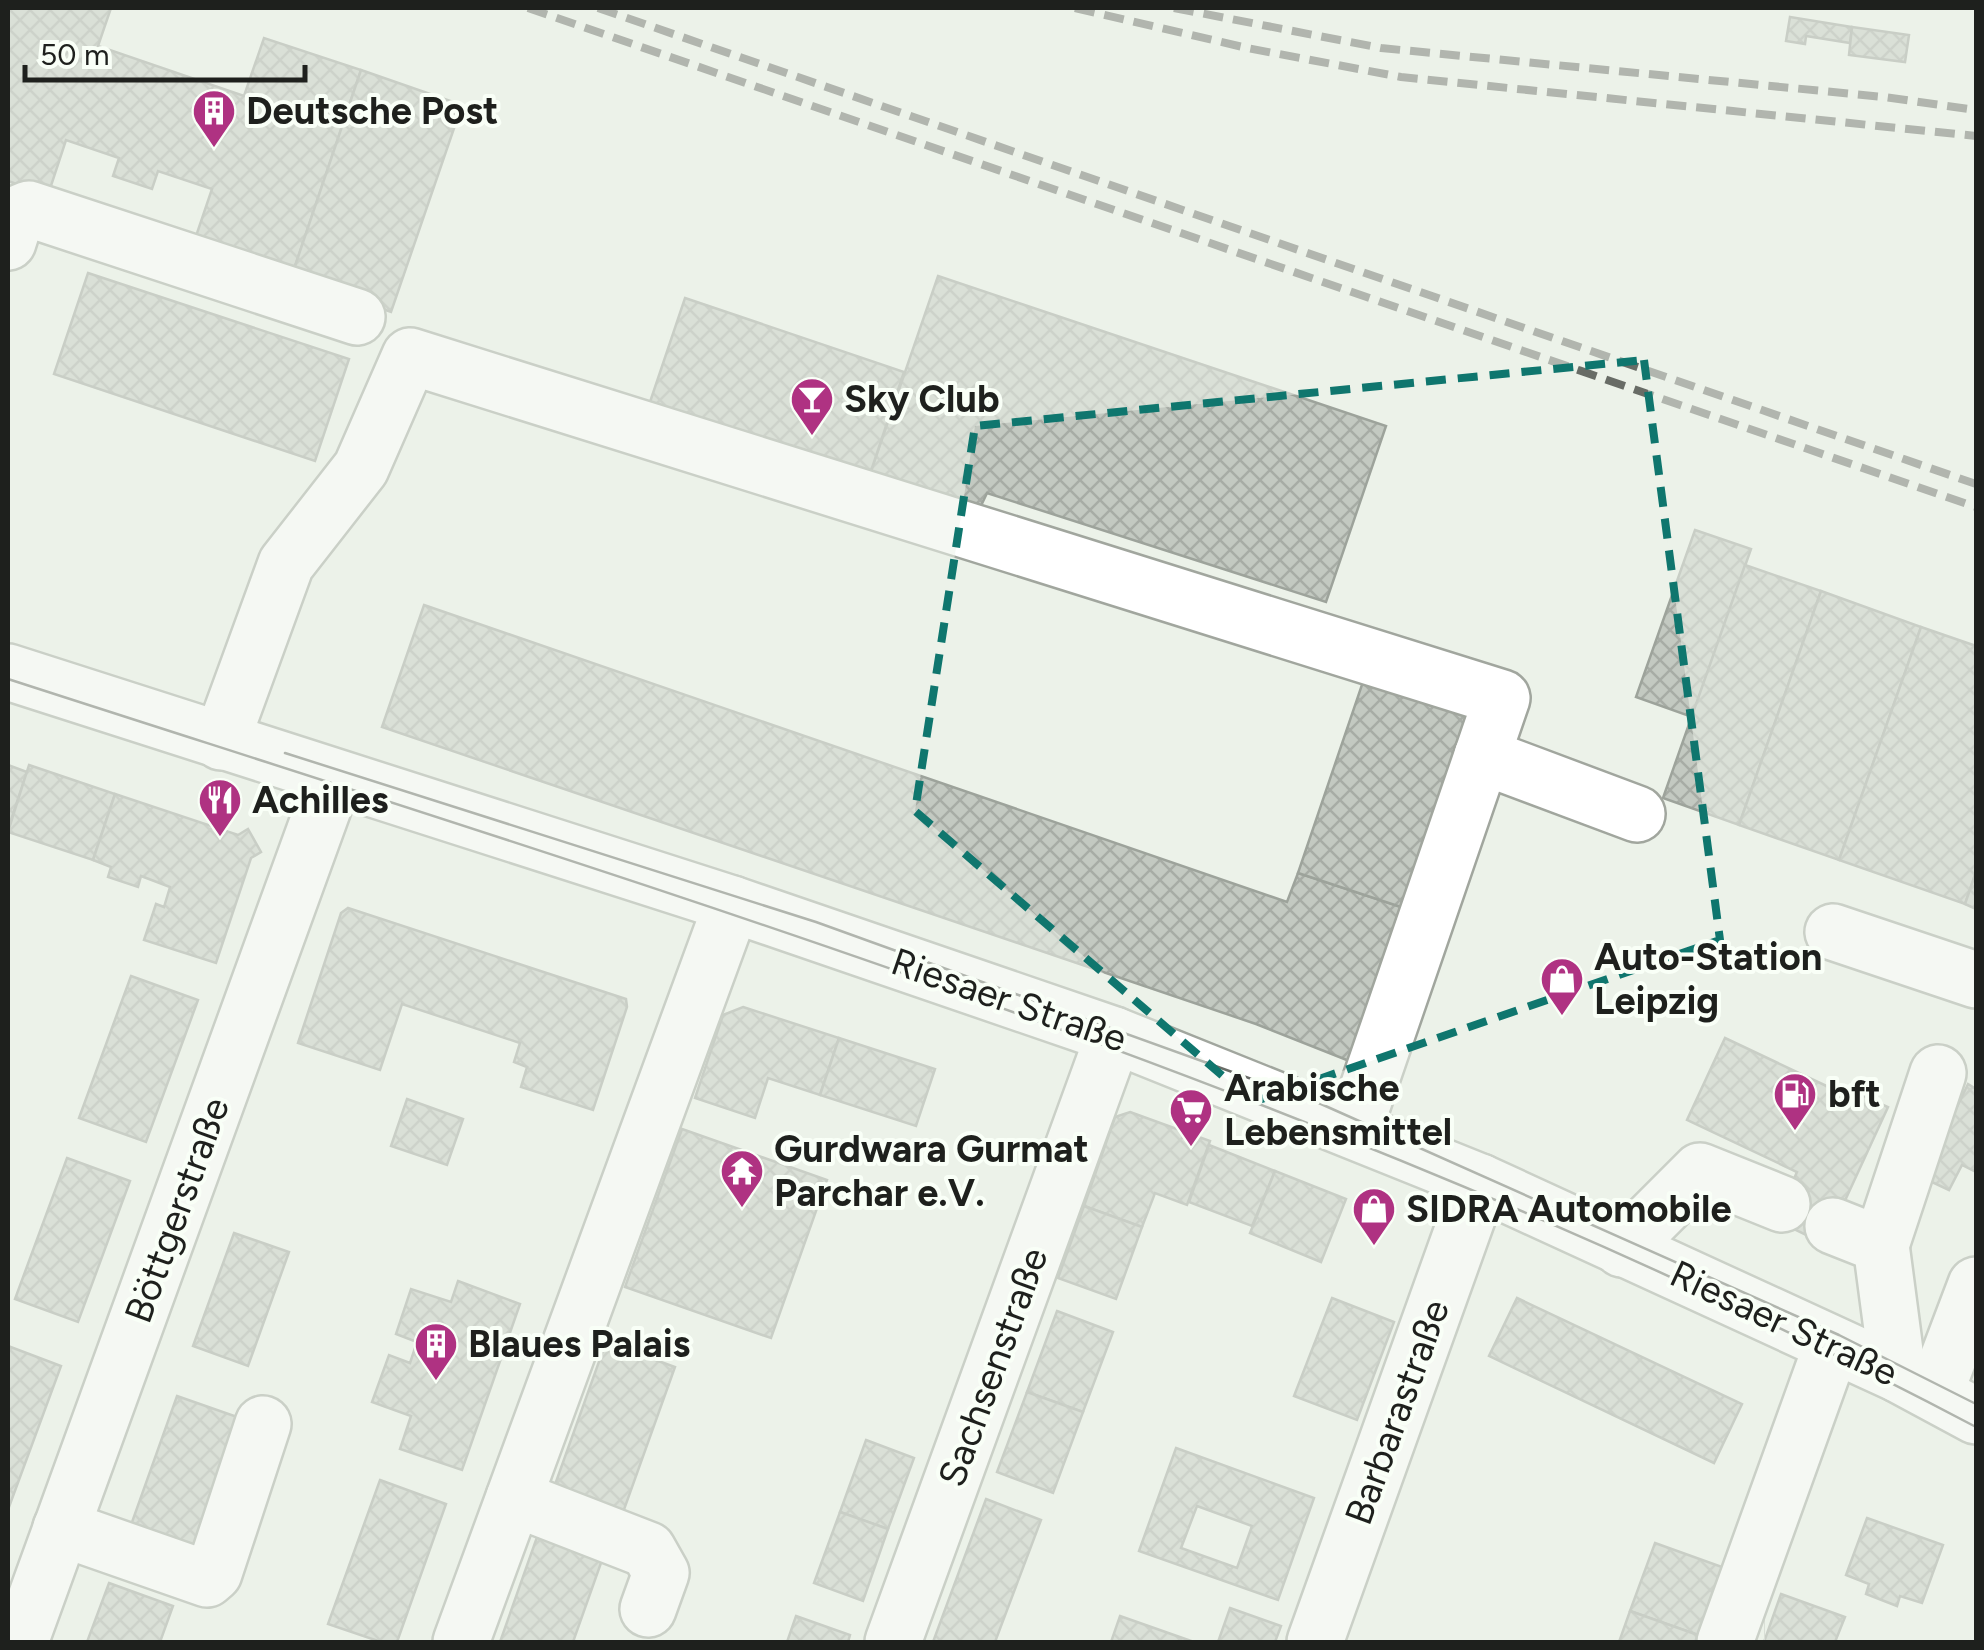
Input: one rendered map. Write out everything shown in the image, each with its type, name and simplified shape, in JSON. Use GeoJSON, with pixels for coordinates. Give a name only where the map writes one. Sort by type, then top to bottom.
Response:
{"type":"FeatureCollection","features":[{"type":"Feature","properties":{"kind":"street"},"geometry":{"type":"LineString","coordinates":[[12,219],[40,212],[357,316]]}},
{"type":"Feature","properties":{"kind":"street"},"geometry":{"type":"LineString","coordinates":[[220,742],[286,564],[361,468],[410,356],[1502,698],[1354,1129]]}},
{"type":"Feature","properties":{"kind":"street","name":"Riesaer Straße"},"geometry":{"type":"LineString","coordinates":[[8,672],[732,904],[1114,1035],[1480,1182],[1951,1396]]}},
{"type":"Feature","properties":{"kind":"street"},"geometry":{"type":"LineString","coordinates":[[1482,756],[1637,814]]}},
{"type":"Feature","properties":{"kind":"street","name":"Böttgerstraße"},"geometry":{"type":"LineString","coordinates":[[20,1642],[334,778]]}},
{"type":"Feature","properties":{"kind":"street"},"geometry":{"type":"LineString","coordinates":[[461,1642],[732,904]]}},
{"type":"Feature","properties":{"kind":"street"},"geometry":{"type":"LineString","coordinates":[[1833,932],[1976,980]]}},
{"type":"Feature","properties":{"kind":"street","name":"Sachsenstraße"},"geometry":{"type":"LineString","coordinates":[[893,1642],[1114,1035]]}},
{"type":"Feature","properties":{"kind":"street"},"geometry":{"type":"LineString","coordinates":[[1938,1073],[1857,1235],[1951,1396]]}},
{"type":"Feature","properties":{"kind":"street"},"geometry":{"type":"LineString","coordinates":[[1622,1248],[1700,1171],[1782,1204]]}},
{"type":"Feature","properties":{"kind":"street","name":"Barbarastraße"},"geometry":{"type":"LineString","coordinates":[[1314,1642],[1480,1182]]}},
{"type":"Feature","properties":{"kind":"street"},"geometry":{"type":"LineString","coordinates":[[1951,1396],[1976,1286]]}},
{"type":"Feature","properties":{"kind":"street"},"geometry":{"type":"LineString","coordinates":[[1739,1638],[1832,1345]]}},
{"type":"Feature","properties":{"kind":"street"},"geometry":{"type":"LineString","coordinates":[[61,1528],[207,1578],[214,1573],[263,1424]]}},
{"type":"Feature","properties":{"kind":"street"},"geometry":{"type":"LineString","coordinates":[[514,1498],[648,1550],[662,1574],[648,1609]]}},
{"type":"Feature","properties":{"kind":"highlighted area"},"geometry":{"type":"Polygon","coordinates":[[[1644,360],[1720,940],[1253,1102],[915,811],[975,426],[1644,360]]]}},
{"type":"Feature","properties":{"kind":"building","name":"Deutsche Post"},"geometry":{"type":"Polygon","coordinates":[[[8,8],[111,8],[98,46],[244,96],[264,38],[361,70],[291,278],[193,245],[212,189],[158,171],[152,189],[113,176],[119,158],[66,140],[48,195],[8,181],[8,8]]]}},
{"type":"Feature","properties":{"kind":"building"},"geometry":{"type":"Polygon","coordinates":[[[1790,17],[1852,27],[1850,43],[1806,36],[1805,44],[1786,41],[1790,17]]]}},
{"type":"Feature","properties":{"kind":"building"},"geometry":{"type":"Polygon","coordinates":[[[1852,27],[1909,35],[1905,62],[1849,55],[1852,27]]]}},
{"type":"Feature","properties":{"kind":"building"},"geometry":{"type":"Polygon","coordinates":[[[361,70],[462,105],[391,312],[291,278],[361,70]]]}},
{"type":"Feature","properties":{"kind":"building"},"geometry":{"type":"Polygon","coordinates":[[[88,273],[349,359],[315,461],[54,374],[88,273]]]}},
{"type":"Feature","properties":{"kind":"building"},"geometry":{"type":"Polygon","coordinates":[[[938,276],[1386,426],[1326,602],[987,493],[979,510],[870,474],[938,276]]]}},
{"type":"Feature","properties":{"kind":"building"},"geometry":{"type":"Polygon","coordinates":[[[685,298],[904,372],[870,474],[650,402],[685,298]]]}},
{"type":"Feature","properties":{"kind":"building"},"geometry":{"type":"Polygon","coordinates":[[[1695,530],[1751,549],[1692,717],[1636,697],[1695,530]]]}},
{"type":"Feature","properties":{"kind":"building"},"geometry":{"type":"Polygon","coordinates":[[[1745,565],[1821,591],[1739,825],[1663,798],[1745,565]]]}},
{"type":"Feature","properties":{"kind":"building"},"geometry":{"type":"Polygon","coordinates":[[[1821,591],[1921,627],[1839,860],[1739,825],[1821,591]]]}},
{"type":"Feature","properties":{"kind":"building"},"geometry":{"type":"Polygon","coordinates":[[[424,605],[1287,902],[1298,873],[1410,910],[1362,1066],[1256,1024],[382,727],[424,605]]]}},
{"type":"Feature","properties":{"kind":"building"},"geometry":{"type":"Polygon","coordinates":[[[1921,627],[1976,646],[1976,872],[1965,904],[1839,860],[1921,627]]]}},
{"type":"Feature","properties":{"kind":"building"},"geometry":{"type":"Polygon","coordinates":[[[1367,670],[1479,707],[1410,910],[1298,873],[1367,670]]]}},
{"type":"Feature","properties":{"kind":"building"},"geometry":{"type":"Polygon","coordinates":[[[8,765],[27,772],[9,826],[8,826],[8,765]]]}},
{"type":"Feature","properties":{"kind":"building"},"geometry":{"type":"Polygon","coordinates":[[[29,765],[115,794],[93,860],[8,832],[29,765]]]}},
{"type":"Feature","properties":{"kind":"building"},"geometry":{"type":"Polygon","coordinates":[[[115,794],[238,835],[248,829],[261,852],[251,858],[216,963],[144,940],[156,904],[164,907],[170,887],[141,876],[138,887],[108,877],[111,867],[93,860],[115,794]]]}},
{"type":"Feature","properties":{"kind":"building"},"geometry":{"type":"Polygon","coordinates":[[[1976,872],[1976,909],[1965,904],[1976,872]]]}},
{"type":"Feature","properties":{"kind":"building"},"geometry":{"type":"Polygon","coordinates":[[[348,908],[626,999],[627,1007],[593,1110],[521,1087],[527,1067],[514,1062],[520,1043],[402,1004],[380,1070],[298,1043],[341,913],[348,908]]]}},
{"type":"Feature","properties":{"kind":"building"},"geometry":{"type":"Polygon","coordinates":[[[131,976],[198,1000],[146,1142],[79,1118],[131,976]]]}},
{"type":"Feature","properties":{"kind":"building"},"geometry":{"type":"Polygon","coordinates":[[[743,1007],[839,1038],[820,1095],[768,1078],[755,1118],[695,1098],[723,1015],[743,1007]]]}},
{"type":"Feature","properties":{"kind":"building"},"geometry":{"type":"Polygon","coordinates":[[[839,1038],[935,1069],[916,1126],[820,1095],[839,1038]]]}},
{"type":"Feature","properties":{"kind":"building","name":"bft"},"geometry":{"type":"Polygon","coordinates":[[[1725,1038],[1835,1090],[1838,1084],[1888,1107],[1825,1244],[1775,1220],[1797,1172],[1687,1120],[1725,1038]]]}},
{"type":"Feature","properties":{"kind":"building"},"geometry":{"type":"Polygon","coordinates":[[[1968,1084],[1976,1089],[1976,1165],[1974,1171],[1962,1165],[1949,1190],[1923,1178],[1968,1084]]]}},
{"type":"Feature","properties":{"kind":"building"},"geometry":{"type":"Polygon","coordinates":[[[407,1099],[463,1119],[447,1165],[391,1146],[407,1099]]]}},
{"type":"Feature","properties":{"kind":"building"},"geometry":{"type":"Polygon","coordinates":[[[1130,1112],[1210,1141],[1187,1205],[1155,1193],[1142,1227],[1084,1206],[1115,1117],[1130,1112]]]}},
{"type":"Feature","properties":{"kind":"building"},"geometry":{"type":"Polygon","coordinates":[[[682,1129],[827,1180],[771,1338],[625,1287],[682,1129]]]}},
{"type":"Feature","properties":{"kind":"building"},"geometry":{"type":"Polygon","coordinates":[[[1209,1145],[1275,1171],[1252,1226],[1189,1202],[1209,1145]]]}},
{"type":"Feature","properties":{"kind":"building"},"geometry":{"type":"Polygon","coordinates":[[[67,1158],[130,1181],[78,1322],[15,1299],[67,1158]]]}},
{"type":"Feature","properties":{"kind":"building"},"geometry":{"type":"Polygon","coordinates":[[[1275,1171],[1346,1199],[1321,1262],[1250,1233],[1275,1171]]]}},
{"type":"Feature","properties":{"kind":"building"},"geometry":{"type":"Polygon","coordinates":[[[1084,1206],[1142,1227],[1116,1299],[1058,1278],[1084,1206]]]}},
{"type":"Feature","properties":{"kind":"building"},"geometry":{"type":"Polygon","coordinates":[[[234,1233],[289,1252],[248,1366],[193,1346],[234,1233]]]}},
{"type":"Feature","properties":{"kind":"building","name":"Blaues Palais"},"geometry":{"type":"Polygon","coordinates":[[[458,1281],[520,1304],[462,1470],[400,1449],[411,1416],[372,1402],[389,1355],[410,1363],[417,1342],[396,1334],[411,1289],[451,1302],[458,1281]]]}},
{"type":"Feature","properties":{"kind":"building"},"geometry":{"type":"Polygon","coordinates":[[[1332,1298],[1394,1322],[1357,1420],[1294,1396],[1332,1298]]]}},
{"type":"Feature","properties":{"kind":"building"},"geometry":{"type":"Polygon","coordinates":[[[1517,1298],[1742,1404],[1714,1463],[1489,1356],[1517,1298]]]}},
{"type":"Feature","properties":{"kind":"building"},"geometry":{"type":"Polygon","coordinates":[[[1057,1311],[1113,1332],[1083,1412],[1027,1392],[1057,1311]]]}},
{"type":"Feature","properties":{"kind":"building"},"geometry":{"type":"Polygon","coordinates":[[[606,1342],[675,1367],[621,1518],[552,1493],[606,1342]]]}},
{"type":"Feature","properties":{"kind":"building"},"geometry":{"type":"Polygon","coordinates":[[[8,1346],[61,1366],[9,1507],[8,1507],[8,1346]]]}},
{"type":"Feature","properties":{"kind":"building"},"geometry":{"type":"Polygon","coordinates":[[[1027,1392],[1083,1412],[1053,1493],[997,1472],[1027,1392]]]}},
{"type":"Feature","properties":{"kind":"building"},"geometry":{"type":"Polygon","coordinates":[[[177,1396],[243,1419],[191,1562],[126,1539],[177,1396]]]}},
{"type":"Feature","properties":{"kind":"building"},"geometry":{"type":"Polygon","coordinates":[[[866,1440],[914,1458],[888,1529],[840,1512],[866,1440]]]}},
{"type":"Feature","properties":{"kind":"building"},"geometry":{"type":"Polygon","coordinates":[[[1176,1448],[1314,1498],[1278,1600],[1139,1551],[1176,1448]],[[1197,1506],[1181,1548],[1237,1568],[1252,1526],[1197,1506]]]}},
{"type":"Feature","properties":{"kind":"building"},"geometry":{"type":"Polygon","coordinates":[[[380,1480],[446,1504],[397,1642],[381,1642],[328,1624],[380,1480]]]}},
{"type":"Feature","properties":{"kind":"building"},"geometry":{"type":"Polygon","coordinates":[[[986,1499],[1041,1520],[995,1642],[933,1642],[986,1499]]]}},
{"type":"Feature","properties":{"kind":"building"},"geometry":{"type":"Polygon","coordinates":[[[840,1512],[888,1529],[863,1601],[814,1583],[840,1512]]]}},
{"type":"Feature","properties":{"kind":"building"},"geometry":{"type":"Polygon","coordinates":[[[1867,1518],[1943,1545],[1922,1603],[1900,1596],[1897,1606],[1866,1594],[1869,1584],[1846,1575],[1867,1518]]]}},
{"type":"Feature","properties":{"kind":"building"},"geometry":{"type":"Polygon","coordinates":[[[542,1523],[607,1546],[573,1642],[500,1642],[542,1523]]]}},
{"type":"Feature","properties":{"kind":"building"},"geometry":{"type":"Polygon","coordinates":[[[1655,1543],[1722,1567],[1698,1635],[1630,1611],[1655,1543]]]}},
{"type":"Feature","properties":{"kind":"building"},"geometry":{"type":"Polygon","coordinates":[[[109,1583],[173,1606],[160,1642],[87,1642],[109,1583]]]}},
{"type":"Feature","properties":{"kind":"building"},"geometry":{"type":"Polygon","coordinates":[[[1781,1594],[1845,1617],[1835,1642],[1764,1642],[1781,1594]]]}},
{"type":"Feature","properties":{"kind":"building"},"geometry":{"type":"Polygon","coordinates":[[[1230,1608],[1281,1626],[1275,1642],[1218,1642],[1230,1608]]]}},
{"type":"Feature","properties":{"kind":"building"},"geometry":{"type":"Polygon","coordinates":[[[1630,1611],[1698,1635],[1695,1642],[1619,1642],[1630,1611]]]}},
{"type":"Feature","properties":{"kind":"building"},"geometry":{"type":"Polygon","coordinates":[[[796,1616],[850,1635],[848,1642],[787,1642],[796,1616]]]}},
{"type":"Feature","properties":{"kind":"building"},"geometry":{"type":"Polygon","coordinates":[[[1120,1616],[1194,1642],[1111,1642],[1120,1616]]]}},
{"type":"Feature","properties":{"kind":"tram line"},"geometry":{"type":"LineString","coordinates":[[8,679],[760,924],[1256,1103],[1500,1202],[1740,1309],[1976,1427]]}},
{"type":"Feature","properties":{"kind":"tram line"},"geometry":{"type":"LineString","coordinates":[[285,753],[816,922],[1321,1104],[1839,1335],[1976,1404]]}},
{"type":"Feature","properties":{"kind":"railway"},"geometry":{"type":"LineString","coordinates":[[528,8],[1976,507]]}},
{"type":"Feature","properties":{"kind":"railway"},"geometry":{"type":"LineString","coordinates":[[598,8],[1976,484]]}},
{"type":"Feature","properties":{"kind":"railway"},"geometry":{"type":"LineString","coordinates":[[1075,8],[1247,48],[1401,77],[1976,136]]}},
{"type":"Feature","properties":{"kind":"railway"},"geometry":{"type":"LineString","coordinates":[[1174,8],[1381,48],[1884,97],[1976,110]]}},
{"type":"Feature","properties":{"kind":"place","name":"Deutsche Post"},"geometry":{"type":"Point","coordinates":[214,149]}},
{"type":"Feature","properties":{"kind":"place","name":"Sky Club"},"geometry":{"type":"Point","coordinates":[812,437]}},
{"type":"Feature","properties":{"kind":"place","name":"Achilles"},"geometry":{"type":"Point","coordinates":[220,838]}},
{"type":"Feature","properties":{"kind":"place","name":"Auto-Station Leipzig"},"geometry":{"type":"Point","coordinates":[1562,1017]}},
{"type":"Feature","properties":{"kind":"place","name":"bft"},"geometry":{"type":"Point","coordinates":[1795,1132]}},
{"type":"Feature","properties":{"kind":"place","name":"Arabische Lebensmittel"},"geometry":{"type":"Point","coordinates":[1191,1148]}},
{"type":"Feature","properties":{"kind":"place","name":"Gurdwara Gurmat Parchar e.V."},"geometry":{"type":"Point","coordinates":[742,1209]}},
{"type":"Feature","properties":{"kind":"place","name":"SIDRA Automobile"},"geometry":{"type":"Point","coordinates":[1374,1247]}},
{"type":"Feature","properties":{"kind":"place","name":"Blaues Palais"},"geometry":{"type":"Point","coordinates":[436,1382]}}]}
